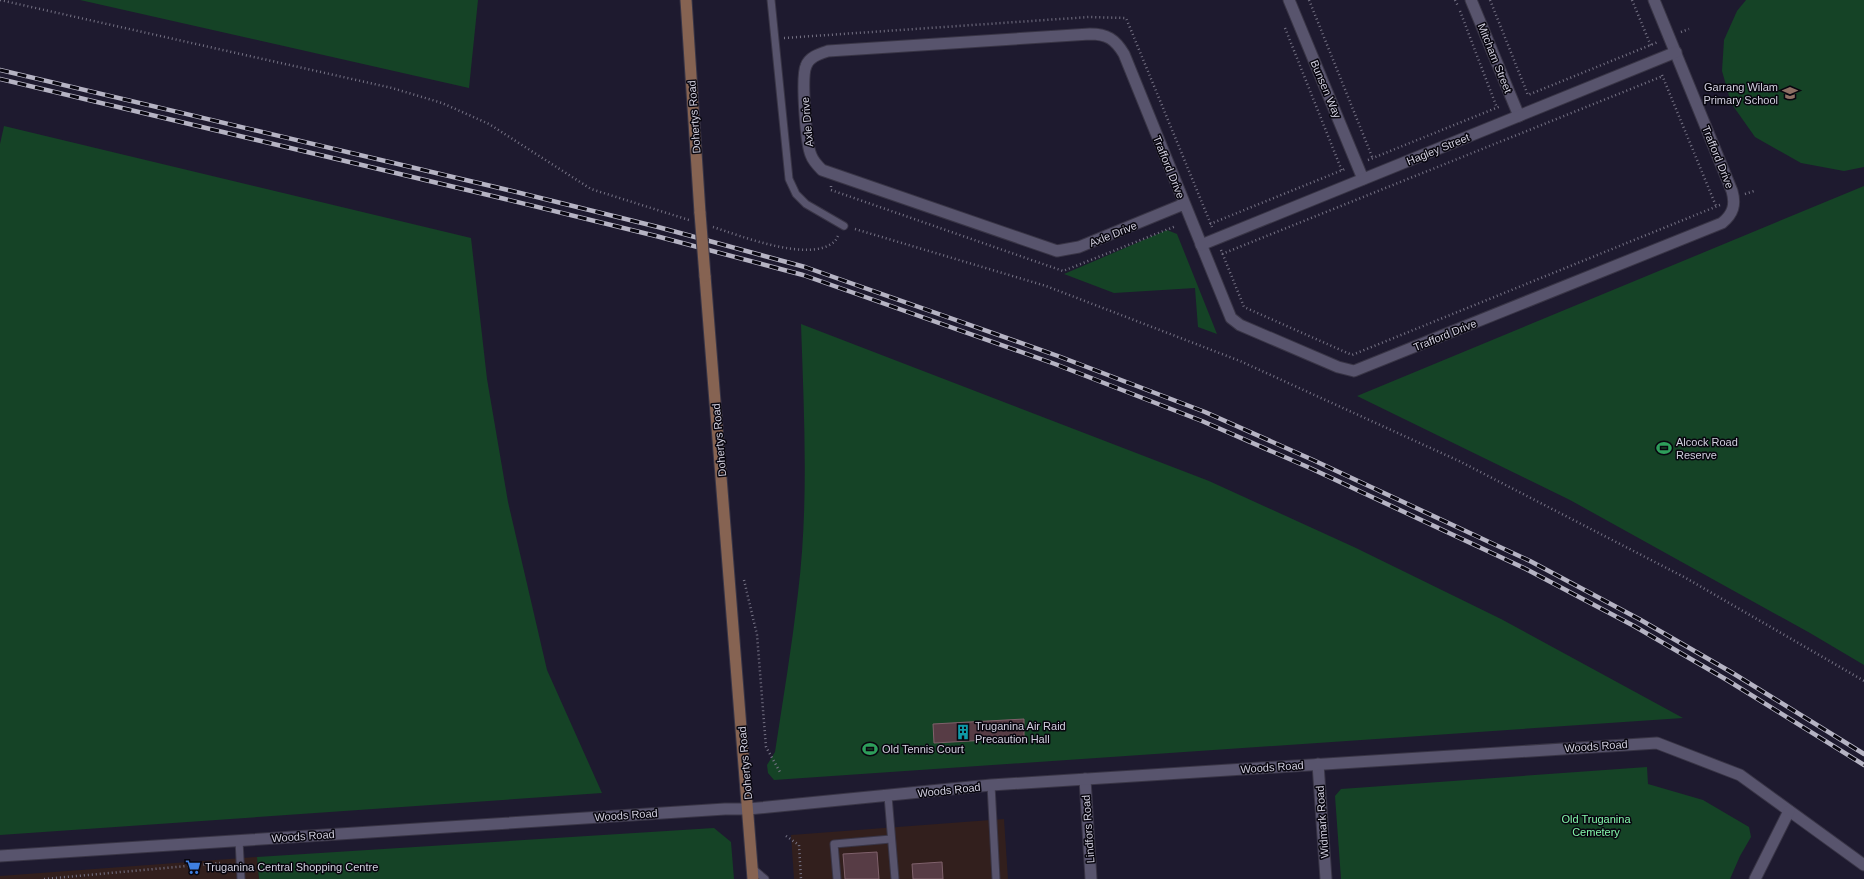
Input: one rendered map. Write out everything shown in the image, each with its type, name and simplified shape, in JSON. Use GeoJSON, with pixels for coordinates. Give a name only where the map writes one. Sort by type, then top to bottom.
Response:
{"type":"FeatureCollection","features":[{"type":"Feature","properties":{"kind":"main road","name":"Dohertys Road"},"geometry":{"type":"LineString","coordinates":[[686,0],[697,218],[705,276],[753,873]]}},
{"type":"Feature","properties":{"kind":"street","name":"Bunsen Way"},"geometry":{"type":"LineString","coordinates":[[1289,0],[1363,179]]}},
{"type":"Feature","properties":{"kind":"street","name":"Mitcham Street"},"geometry":{"type":"LineString","coordinates":[[1471,0],[1518,116]]}},
{"type":"Feature","properties":{"kind":"street","name":"Trafford Drive"},"geometry":{"type":"LineString","coordinates":[[1108,36],[1118,45],[1124,54],[1226,308],[1235,321],[1338,367],[1354,371],[1722,223],[1731,214],[1734,209],[1734,199],[1654,0]]}},
{"type":"Feature","properties":{"kind":"street","name":"Axle Drive"},"geometry":{"type":"LineString","coordinates":[[1108,36],[1090,34],[828,51],[820,53],[808,62],[804,74],[809,147],[811,156],[822,170],[1057,251],[1079,247],[1184,204]]}},
{"type":"Feature","properties":{"kind":"street","name":"Hagley Street"},"geometry":{"type":"LineString","coordinates":[[1201,245],[1676,52]]}},
{"type":"Feature","properties":{"kind":"street","name":"Woods Road"},"geometry":{"type":"LineString","coordinates":[[0,856],[725,809],[748,809],[991,785],[1657,743],[1740,776],[1864,865]]}},
{"type":"Feature","properties":{"kind":"street","name":"Widmark Road"},"geometry":{"type":"LineString","coordinates":[[1318,764],[1326,879]]}},
{"type":"Feature","properties":{"kind":"street","name":"Lindfors Road"},"geometry":{"type":"LineString","coordinates":[[1085,779],[1092,879]]}},
{"type":"Feature","properties":{"kind":"street"},"geometry":{"type":"LineString","coordinates":[[1755,879],[1789,811]]}},
{"type":"Feature","properties":{"kind":"lane"},"geometry":{"type":"LineString","coordinates":[[771,0],[789,179],[796,194],[806,204],[844,226]]}},
{"type":"Feature","properties":{"kind":"lane"},"geometry":{"type":"LineString","coordinates":[[991,785],[996,879]]}},
{"type":"Feature","properties":{"kind":"lane"},"geometry":{"type":"LineString","coordinates":[[888,796],[895,879]]}},
{"type":"Feature","properties":{"kind":"lane"},"geometry":{"type":"LineString","coordinates":[[837,879],[834,844],[892,839]]}},
{"type":"Feature","properties":{"kind":"lane"},"geometry":{"type":"LineString","coordinates":[[239,840],[241,879]]}},
{"type":"Feature","properties":{"kind":"lane"},"geometry":{"type":"LineString","coordinates":[[753,873],[765,879]]}},
{"type":"Feature","properties":{"kind":"path"},"geometry":{"type":"LineString","coordinates":[[0,0],[392,88],[442,103],[490,124],[591,189],[697,218]]}},
{"type":"Feature","properties":{"kind":"path"},"geometry":{"type":"LineString","coordinates":[[1309,0],[1384,189]]}},
{"type":"Feature","properties":{"kind":"path"},"geometry":{"type":"LineString","coordinates":[[1456,0],[1497,108]]}},
{"type":"Feature","properties":{"kind":"path"},"geometry":{"type":"LineString","coordinates":[[1490,0],[1528,95],[1651,46],[1689,29]]}},
{"type":"Feature","properties":{"kind":"path"},"geometry":{"type":"LineString","coordinates":[[1632,0],[1716,206]]}},
{"type":"Feature","properties":{"kind":"path"},"geometry":{"type":"LineString","coordinates":[[796,37],[1089,17],[1126,18],[1244,307],[1352,355],[1754,191]]}},
{"type":"Feature","properties":{"kind":"path"},"geometry":{"type":"LineString","coordinates":[[1282,22],[1342,171]]}},
{"type":"Feature","properties":{"kind":"path"},"geometry":{"type":"LineString","coordinates":[[1207,260],[1663,76]]}},
{"type":"Feature","properties":{"kind":"path"},"geometry":{"type":"LineString","coordinates":[[708,226],[788,249],[815,250],[834,242],[844,226],[1046,286],[1240,360],[1459,461],[1684,578],[1864,681]]}},
{"type":"Feature","properties":{"kind":"path"},"geometry":{"type":"LineString","coordinates":[[757,635],[766,747],[780,772]]}},
{"type":"Feature","properties":{"kind":"path"},"geometry":{"type":"LineString","coordinates":[[786,836],[799,845],[801,879]]}},
{"type":"Feature","properties":{"kind":"path"},"geometry":{"type":"LineString","coordinates":[[44,879],[220,863]]}},
{"type":"Feature","properties":{"kind":"shaded area"},"geometry":{"type":"Polygon","coordinates":[[[1004,819],[1008,879],[794,879],[791,835],[1004,819]]]}},
{"type":"Feature","properties":{"kind":"shaded area","name":"Truganina Central Shopping Centre"},"geometry":{"type":"Polygon","coordinates":[[[257,857],[259,879],[0,879],[0,876],[257,857]]]}},
{"type":"Feature","properties":{"kind":"green space"},"geometry":{"type":"Polygon","coordinates":[[[80,0],[478,0],[469,88],[80,0]]]}},
{"type":"Feature","properties":{"kind":"green space","name":"Garrang Wilam Primary School"},"geometry":{"type":"Polygon","coordinates":[[[1746,0],[1864,0],[1864,167],[1844,171],[1801,163],[1755,137],[1731,103],[1722,71],[1724,40],[1737,11],[1746,0]]]}},
{"type":"Feature","properties":{"kind":"green space"},"geometry":{"type":"Polygon","coordinates":[[[4,126],[471,238],[487,379],[508,502],[547,670],[602,793],[0,835],[0,144],[4,126]]]}},
{"type":"Feature","properties":{"kind":"green space","name":"Alcock Road Reserve"},"geometry":{"type":"Polygon","coordinates":[[[1864,186],[1864,665],[1810,633],[1570,500],[1357,396],[1864,186]]]}},
{"type":"Feature","properties":{"kind":"green space"},"geometry":{"type":"Polygon","coordinates":[[[1167,230],[1177,234],[1217,334],[1198,327],[1195,288],[1114,293],[1064,274],[1167,230]]]}},
{"type":"Feature","properties":{"kind":"green space"},"geometry":{"type":"Polygon","coordinates":[[[801,324],[1209,481],[1356,548],[1501,619],[1683,718],[774,780],[768,773],[767,765],[775,752],[793,633],[804,526],[805,458],[801,324]]]}},
{"type":"Feature","properties":{"kind":"green space","name":"Old Truganina Cemetery"},"geometry":{"type":"Polygon","coordinates":[[[1647,767],[1648,784],[1703,800],[1749,827],[1751,837],[1740,856],[1730,879],[1341,879],[1335,796],[1341,789],[1647,767]]]}},
{"type":"Feature","properties":{"kind":"green space"},"geometry":{"type":"Polygon","coordinates":[[[714,828],[731,842],[734,879],[259,879],[257,857],[714,828]]]}},
{"type":"Feature","properties":{"kind":"building","name":"Truganina Air Raid Precaution Hall"},"geometry":{"type":"Polygon","coordinates":[[[1024,719],[1024,738],[934,743],[933,724],[1024,719]]]}},
{"type":"Feature","properties":{"kind":"building"},"geometry":{"type":"Polygon","coordinates":[[[877,852],[879,879],[845,879],[843,854],[877,852]]]}},
{"type":"Feature","properties":{"kind":"building"},"geometry":{"type":"Polygon","coordinates":[[[942,862],[943,879],[913,879],[912,864],[942,862]]]}},
{"type":"Feature","properties":{"kind":"railway"},"geometry":{"type":"LineString","coordinates":[[0,70],[658,227],[805,267],[1058,356],[1205,412],[1313,460],[1530,561],[1639,619],[1731,672],[1864,754]]}},
{"type":"Feature","properties":{"kind":"railway"},"geometry":{"type":"LineString","coordinates":[[0,79],[505,199],[656,236],[803,275],[1055,364],[1202,421],[1310,468],[1526,569],[1634,626],[1727,680],[1864,765]]}},
{"type":"Feature","properties":{"kind":"place","name":"Garrang Wilam Primary School"},"geometry":{"type":"Point","coordinates":[1790,93]}},
{"type":"Feature","properties":{"kind":"place","name":"Alcock Road Reserve"},"geometry":{"type":"Point","coordinates":[1664,448]}},
{"type":"Feature","properties":{"kind":"place","name":"Truganina Air Raid Precaution Hall"},"geometry":{"type":"Point","coordinates":[963,732]}},
{"type":"Feature","properties":{"kind":"place","name":"Old Tennis Court"},"geometry":{"type":"Point","coordinates":[870,749]}},
{"type":"Feature","properties":{"kind":"place","name":"Truganina Central Shopping Centre"},"geometry":{"type":"Point","coordinates":[193,867]}}]}
